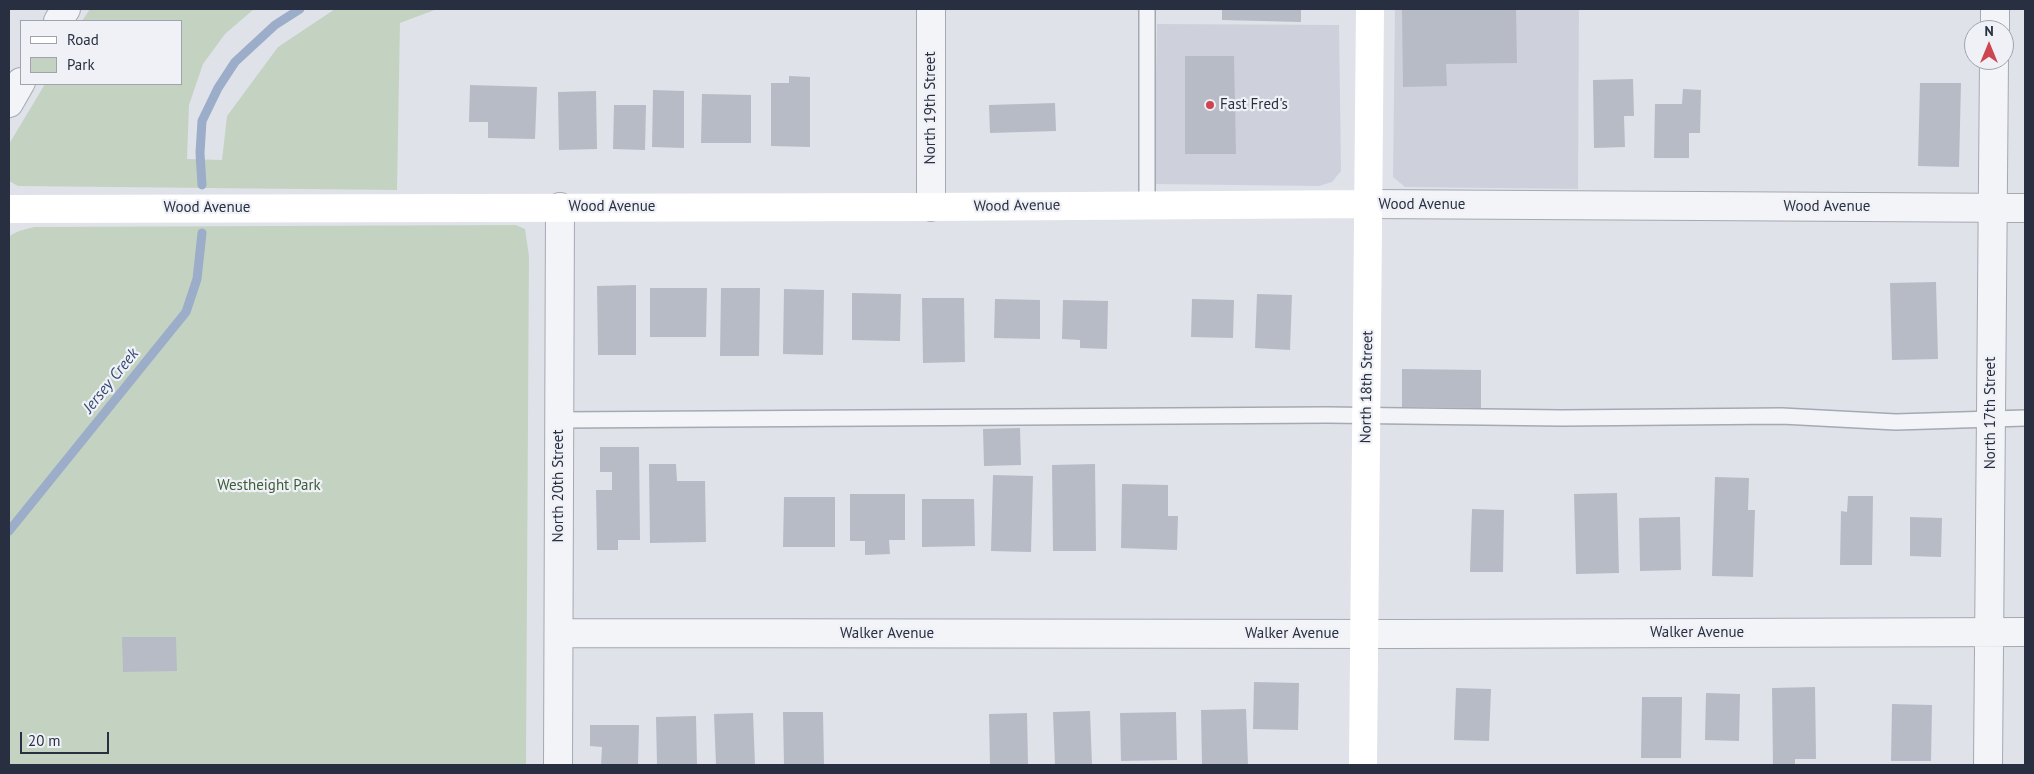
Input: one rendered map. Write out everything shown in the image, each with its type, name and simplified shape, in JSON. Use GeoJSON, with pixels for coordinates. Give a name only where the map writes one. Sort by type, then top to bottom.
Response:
{"type":"FeatureCollection","features":[{"type":"Feature","properties":{"kind":"street"},"geometry":{"type":"LineString","coordinates":[[59,20],[66,9]]}},
{"type":"Feature","properties":{"kind":"street","name":"North 19th Street"},"geometry":{"type":"LineString","coordinates":[[931,9],[931,207]]}},
{"type":"Feature","properties":{"kind":"street","name":"North 18th Street"},"geometry":{"type":"LineString","coordinates":[[1363,765],[1370,204],[1370,9]]}},
{"type":"Feature","properties":{"kind":"street","name":"North 17th Street"},"geometry":{"type":"LineString","coordinates":[[1988,765],[1994,70]]}},
{"type":"Feature","properties":{"kind":"street"},"geometry":{"type":"LineString","coordinates":[[9,103],[20,84]]}},
{"type":"Feature","properties":{"kind":"street","name":"Wood Avenue"},"geometry":{"type":"LineString","coordinates":[[12,212],[560,207],[1370,204],[2025,208]]}},
{"type":"Feature","properties":{"kind":"street","name":"North 20th Street"},"geometry":{"type":"LineString","coordinates":[[558,765],[560,207]]}},
{"type":"Feature","properties":{"kind":"street","name":"Walker Avenue"},"geometry":{"type":"LineString","coordinates":[[559,633],[1364,634],[2025,632]]}},
{"type":"Feature","properties":{"kind":"lane"},"geometry":{"type":"LineString","coordinates":[[1147,9],[1147,205]]}},
{"type":"Feature","properties":{"kind":"lane"},"geometry":{"type":"LineString","coordinates":[[560,420],[1367,415],[1562,418],[1782,416],[1896,422],[2025,418]]}},
{"type":"Feature","properties":{"kind":"shaded area"},"geometry":{"type":"Polygon","coordinates":[[[1395,9],[1579,9],[1578,189],[1405,187],[1393,177],[1395,9]]]}},
{"type":"Feature","properties":{"kind":"shaded area"},"geometry":{"type":"Polygon","coordinates":[[[1157,24],[1339,25],[1341,171],[1332,182],[1319,186],[1154,184],[1157,24]]]}},
{"type":"Feature","properties":{"kind":"green space"},"geometry":{"type":"Polygon","coordinates":[[[90,9],[254,9],[225,34],[203,64],[189,105],[187,159],[222,160],[227,116],[278,47],[335,9],[437,9],[400,23],[397,190],[18,186],[9,181],[9,144],[44,85],[182,85],[182,20],[83,20],[90,9]]]}},
{"type":"Feature","properties":{"kind":"green space","name":"Westheight Park"},"geometry":{"type":"Polygon","coordinates":[[[516,225],[525,229],[529,256],[526,765],[9,765],[9,239],[11,235],[34,227],[516,225]]]}},
{"type":"Feature","properties":{"kind":"building"},"geometry":{"type":"Polygon","coordinates":[[[1222,9],[1301,9],[1301,22],[1222,20],[1222,9]]]}},
{"type":"Feature","properties":{"kind":"building"},"geometry":{"type":"Polygon","coordinates":[[[1402,9],[1516,9],[1517,63],[1446,64],[1447,86],[1403,87],[1402,9]]]}},
{"type":"Feature","properties":{"kind":"building","name":"Fast Fred's"},"geometry":{"type":"Polygon","coordinates":[[[1185,56],[1234,56],[1236,154],[1185,154],[1185,56]]]}},
{"type":"Feature","properties":{"kind":"building"},"geometry":{"type":"Polygon","coordinates":[[[789,76],[810,77],[810,147],[771,146],[771,83],[789,83],[789,76]]]}},
{"type":"Feature","properties":{"kind":"building"},"geometry":{"type":"Polygon","coordinates":[[[1633,79],[1634,116],[1624,116],[1625,147],[1594,148],[1593,80],[1633,79]]]}},
{"type":"Feature","properties":{"kind":"building"},"geometry":{"type":"Polygon","coordinates":[[[1920,83],[1961,83],[1959,167],[1918,166],[1920,83]]]}},
{"type":"Feature","properties":{"kind":"building"},"geometry":{"type":"Polygon","coordinates":[[[470,85],[537,87],[535,139],[488,138],[488,122],[469,122],[470,85]]]}},
{"type":"Feature","properties":{"kind":"building"},"geometry":{"type":"Polygon","coordinates":[[[1683,89],[1701,90],[1700,133],[1689,133],[1689,158],[1654,158],[1655,104],[1682,104],[1683,89]]]}},
{"type":"Feature","properties":{"kind":"building"},"geometry":{"type":"Polygon","coordinates":[[[653,90],[684,91],[684,148],[652,147],[653,90]]]}},
{"type":"Feature","properties":{"kind":"building"},"geometry":{"type":"Polygon","coordinates":[[[596,91],[597,149],[559,150],[558,92],[596,91]]]}},
{"type":"Feature","properties":{"kind":"building"},"geometry":{"type":"Polygon","coordinates":[[[702,94],[751,95],[751,143],[701,143],[702,94]]]}},
{"type":"Feature","properties":{"kind":"building"},"geometry":{"type":"Polygon","coordinates":[[[1055,103],[1056,131],[990,133],[989,105],[1055,103]]]}},
{"type":"Feature","properties":{"kind":"building"},"geometry":{"type":"Polygon","coordinates":[[[614,105],[646,105],[645,150],[613,149],[614,105]]]}},
{"type":"Feature","properties":{"kind":"building"},"geometry":{"type":"Polygon","coordinates":[[[1936,282],[1938,359],[1892,360],[1890,283],[1936,282]]]}},
{"type":"Feature","properties":{"kind":"building"},"geometry":{"type":"Polygon","coordinates":[[[636,285],[636,355],[598,355],[597,286],[636,285]]]}},
{"type":"Feature","properties":{"kind":"building"},"geometry":{"type":"Polygon","coordinates":[[[650,288],[707,288],[706,337],[650,337],[650,288]]]}},
{"type":"Feature","properties":{"kind":"building"},"geometry":{"type":"Polygon","coordinates":[[[721,288],[760,288],[759,356],[720,356],[721,288]]]}},
{"type":"Feature","properties":{"kind":"building"},"geometry":{"type":"Polygon","coordinates":[[[784,289],[824,290],[823,355],[783,354],[784,289]]]}},
{"type":"Feature","properties":{"kind":"building"},"geometry":{"type":"Polygon","coordinates":[[[852,293],[901,294],[900,341],[852,340],[852,293]]]}},
{"type":"Feature","properties":{"kind":"building"},"geometry":{"type":"Polygon","coordinates":[[[1257,294],[1292,295],[1290,350],[1255,348],[1257,294]]]}},
{"type":"Feature","properties":{"kind":"building"},"geometry":{"type":"Polygon","coordinates":[[[922,298],[964,298],[965,362],[923,363],[922,298]]]}},
{"type":"Feature","properties":{"kind":"building"},"geometry":{"type":"Polygon","coordinates":[[[995,299],[1040,300],[1040,339],[994,338],[995,299]]]}},
{"type":"Feature","properties":{"kind":"building"},"geometry":{"type":"Polygon","coordinates":[[[1192,299],[1234,300],[1233,338],[1191,337],[1192,299]]]}},
{"type":"Feature","properties":{"kind":"building"},"geometry":{"type":"Polygon","coordinates":[[[1063,300],[1108,301],[1107,349],[1080,348],[1080,340],[1062,339],[1063,300]]]}},
{"type":"Feature","properties":{"kind":"building"},"geometry":{"type":"Polygon","coordinates":[[[1402,369],[1481,370],[1481,408],[1402,407],[1402,369]]]}},
{"type":"Feature","properties":{"kind":"building"},"geometry":{"type":"Polygon","coordinates":[[[1020,428],[1021,465],[984,466],[983,429],[1020,428]]]}},
{"type":"Feature","properties":{"kind":"building"},"geometry":{"type":"Polygon","coordinates":[[[600,447],[639,447],[640,540],[618,540],[618,550],[597,550],[596,490],[612,490],[612,472],[600,472],[600,447]]]}},
{"type":"Feature","properties":{"kind":"building"},"geometry":{"type":"Polygon","coordinates":[[[649,464],[676,464],[677,481],[705,481],[706,542],[650,543],[649,464]]]}},
{"type":"Feature","properties":{"kind":"building"},"geometry":{"type":"Polygon","coordinates":[[[1095,464],[1096,551],[1053,551],[1052,465],[1095,464]]]}},
{"type":"Feature","properties":{"kind":"building"},"geometry":{"type":"Polygon","coordinates":[[[993,475],[1033,476],[1031,552],[991,551],[993,475]]]}},
{"type":"Feature","properties":{"kind":"building"},"geometry":{"type":"Polygon","coordinates":[[[1715,477],[1749,478],[1748,510],[1755,510],[1753,577],[1712,576],[1715,477]]]}},
{"type":"Feature","properties":{"kind":"building"},"geometry":{"type":"Polygon","coordinates":[[[1122,484],[1168,485],[1168,516],[1178,516],[1177,550],[1121,548],[1122,484]]]}},
{"type":"Feature","properties":{"kind":"building"},"geometry":{"type":"Polygon","coordinates":[[[1617,493],[1619,573],[1576,574],[1574,494],[1617,493]]]}},
{"type":"Feature","properties":{"kind":"building"},"geometry":{"type":"Polygon","coordinates":[[[850,494],[905,494],[905,540],[889,540],[890,554],[865,555],[865,541],[850,541],[850,494]]]}},
{"type":"Feature","properties":{"kind":"building"},"geometry":{"type":"Polygon","coordinates":[[[1848,496],[1873,496],[1872,565],[1840,565],[1841,511],[1847,512],[1848,496]]]}},
{"type":"Feature","properties":{"kind":"building"},"geometry":{"type":"Polygon","coordinates":[[[784,497],[835,497],[835,547],[783,547],[784,497]]]}},
{"type":"Feature","properties":{"kind":"building"},"geometry":{"type":"Polygon","coordinates":[[[922,499],[974,499],[975,546],[922,547],[922,499]]]}},
{"type":"Feature","properties":{"kind":"building"},"geometry":{"type":"Polygon","coordinates":[[[1472,509],[1504,510],[1503,572],[1470,572],[1472,509]]]}},
{"type":"Feature","properties":{"kind":"building"},"geometry":{"type":"Polygon","coordinates":[[[1680,517],[1681,570],[1640,571],[1639,518],[1680,517]]]}},
{"type":"Feature","properties":{"kind":"building"},"geometry":{"type":"Polygon","coordinates":[[[1910,517],[1942,518],[1941,557],[1910,556],[1910,517]]]}},
{"type":"Feature","properties":{"kind":"building"},"geometry":{"type":"Polygon","coordinates":[[[122,637],[176,637],[177,671],[123,672],[122,637]]]}},
{"type":"Feature","properties":{"kind":"building"},"geometry":{"type":"Polygon","coordinates":[[[1254,682],[1299,683],[1298,730],[1253,729],[1254,682]]]}},
{"type":"Feature","properties":{"kind":"building"},"geometry":{"type":"Polygon","coordinates":[[[1815,687],[1816,759],[1795,759],[1795,765],[1773,765],[1772,688],[1815,687]]]}},
{"type":"Feature","properties":{"kind":"building"},"geometry":{"type":"Polygon","coordinates":[[[1456,688],[1491,689],[1489,741],[1454,740],[1456,688]]]}},
{"type":"Feature","properties":{"kind":"building"},"geometry":{"type":"Polygon","coordinates":[[[1706,693],[1740,694],[1739,741],[1705,740],[1706,693]]]}},
{"type":"Feature","properties":{"kind":"building"},"geometry":{"type":"Polygon","coordinates":[[[1642,697],[1682,697],[1681,758],[1641,758],[1642,697]]]}},
{"type":"Feature","properties":{"kind":"building"},"geometry":{"type":"Polygon","coordinates":[[[1892,704],[1932,705],[1931,761],[1891,761],[1892,704]]]}},
{"type":"Feature","properties":{"kind":"building"},"geometry":{"type":"Polygon","coordinates":[[[1246,709],[1248,765],[1202,765],[1201,710],[1246,709]]]}},
{"type":"Feature","properties":{"kind":"building"},"geometry":{"type":"Polygon","coordinates":[[[1090,711],[1092,765],[1055,765],[1053,712],[1090,711]]]}},
{"type":"Feature","properties":{"kind":"building"},"geometry":{"type":"Polygon","coordinates":[[[783,712],[823,712],[824,765],[784,765],[783,712]]]}},
{"type":"Feature","properties":{"kind":"building"},"geometry":{"type":"Polygon","coordinates":[[[1176,712],[1177,760],[1121,761],[1120,713],[1176,712]]]}},
{"type":"Feature","properties":{"kind":"building"},"geometry":{"type":"Polygon","coordinates":[[[753,713],[755,765],[716,764],[714,714],[753,713]]]}},
{"type":"Feature","properties":{"kind":"building"},"geometry":{"type":"Polygon","coordinates":[[[1027,713],[1028,765],[990,765],[989,714],[1027,713]]]}},
{"type":"Feature","properties":{"kind":"building"},"geometry":{"type":"Polygon","coordinates":[[[696,716],[697,765],[657,765],[656,717],[696,716]]]}},
{"type":"Feature","properties":{"kind":"building"},"geometry":{"type":"Polygon","coordinates":[[[590,725],[639,725],[638,765],[601,765],[602,747],[590,746],[590,725]]]}},
{"type":"Feature","properties":{"kind":"waterway","name":"Jersey Creek"},"geometry":{"type":"LineString","coordinates":[[202,185],[200,153],[202,121],[218,88],[235,62],[275,25],[300,9]]}},
{"type":"Feature","properties":{"kind":"waterway","name":"Jersey Creek"},"geometry":{"type":"LineString","coordinates":[[9,531],[186,312],[197,279],[202,233]]}},
{"type":"Feature","properties":{"kind":"place","name":"Fast Fred's"},"geometry":{"type":"Point","coordinates":[1210,105]}}]}
